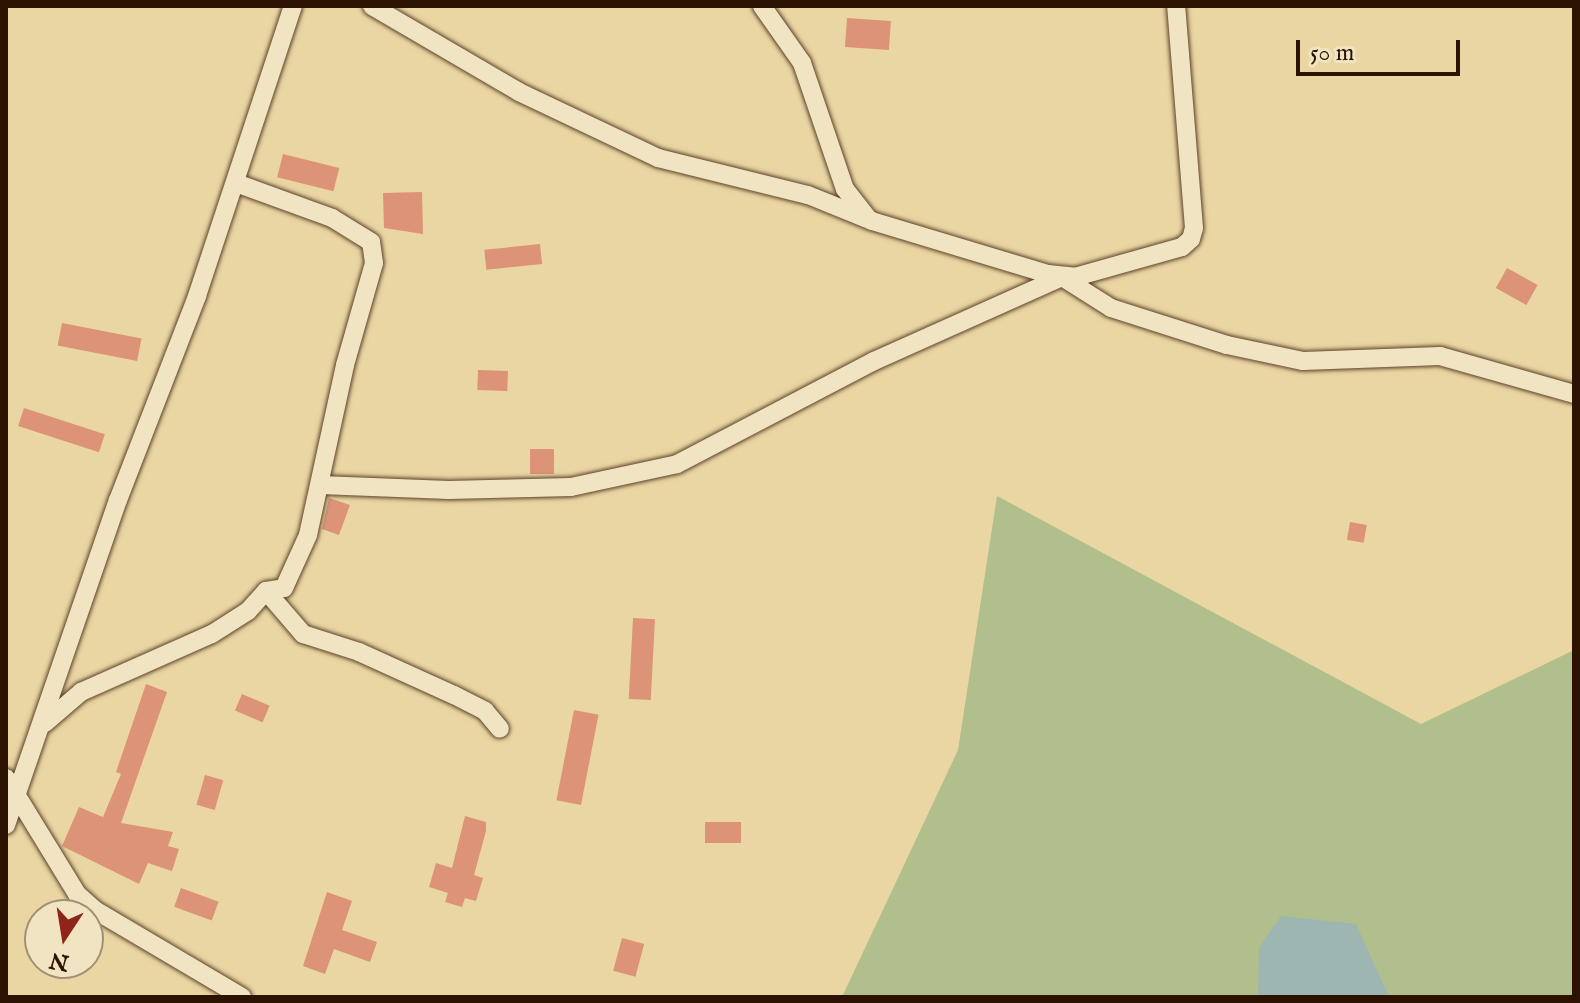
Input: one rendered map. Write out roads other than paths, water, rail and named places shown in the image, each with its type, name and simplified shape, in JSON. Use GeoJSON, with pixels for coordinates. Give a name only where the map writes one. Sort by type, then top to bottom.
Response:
{"type":"FeatureCollection","features":[{"type":"Feature","properties":{"kind":"street"},"geometry":{"type":"LineString","coordinates":[[6,825],[12,786],[40,728],[236,183],[293,6]]}},
{"type":"Feature","properties":{"kind":"street"},"geometry":{"type":"LineString","coordinates":[[372,6],[519,92],[658,158],[808,195],[872,221],[1062,277],[1111,308],[1227,345],[1303,361],[1440,356],[1574,394]]}},
{"type":"Feature","properties":{"kind":"street"},"geometry":{"type":"LineString","coordinates":[[762,6],[802,63],[845,189],[872,221]]}},
{"type":"Feature","properties":{"kind":"street"},"geometry":{"type":"LineString","coordinates":[[320,485],[449,490],[571,487],[677,464],[874,361],[1062,277],[1126,263],[1191,239],[1194,228],[1176,6]]}},
{"type":"Feature","properties":{"kind":"street"},"geometry":{"type":"LineString","coordinates":[[40,728],[81,692],[212,634],[248,611],[266,591],[284,588],[300,555],[374,263],[371,242],[332,218],[236,183]]}},
{"type":"Feature","properties":{"kind":"street"},"geometry":{"type":"LineString","coordinates":[[266,591],[303,634],[359,652],[454,695],[485,711],[500,729]]}},
{"type":"Feature","properties":{"kind":"street"},"geometry":{"type":"LineString","coordinates":[[12,786],[77,894],[95,910],[242,997]]}},
{"type":"Feature","properties":{"kind":"water"},"geometry":{"type":"Polygon","coordinates":[[[1281,916],[1356,924],[1389,997],[1258,997],[1259,948],[1281,916]]]}}]}
